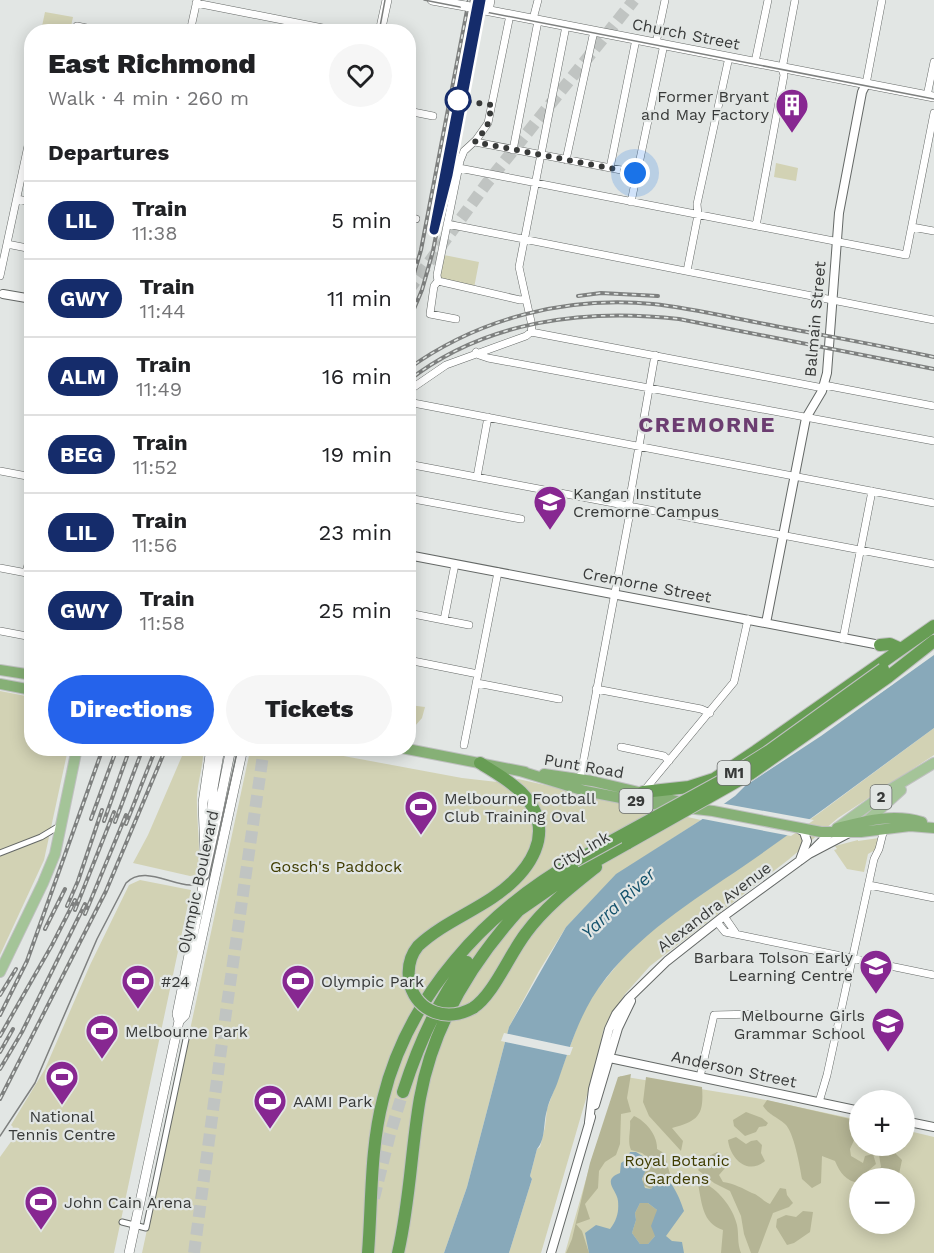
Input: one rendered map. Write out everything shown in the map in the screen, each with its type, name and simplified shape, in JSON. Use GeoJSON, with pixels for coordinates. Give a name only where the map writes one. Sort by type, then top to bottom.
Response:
{"type":"FeatureCollection","features":[{"type":"Feature","properties":{"kind":"highway"},"geometry":{"type":"LineString","coordinates":[[643,792],[689,787],[714,779],[901,649],[934,629]]}},
{"type":"Feature","properties":{"kind":"highway","name":"M1"},"geometry":{"type":"LineString","coordinates":[[368,1253],[376,1140],[382,1100],[393,1066],[418,1012],[457,959],[490,922],[534,886],[580,869],[769,751],[885,673],[934,629]]}},
{"type":"Feature","properties":{"kind":"highway","name":"CityLink"},"geometry":{"type":"LineString","coordinates":[[403,1092],[425,1032],[448,989],[484,942],[520,909],[580,869],[750,774],[885,673],[934,641]]}},
{"type":"Feature","properties":{"kind":"highway"},"geometry":{"type":"LineString","coordinates":[[880,645],[890,644],[901,649]]}},
{"type":"Feature","properties":{"kind":"highway"},"geometry":{"type":"LineString","coordinates":[[0,670],[24,674]]}},
{"type":"Feature","properties":{"kind":"highway"},"geometry":{"type":"LineString","coordinates":[[0,684],[24,688]]}},
{"type":"Feature","properties":{"kind":"highway","name":"Punt Road"},"geometry":{"type":"LineString","coordinates":[[416,751],[520,771],[580,779],[643,792],[707,810]]}},
{"type":"Feature","properties":{"kind":"highway"},"geometry":{"type":"LineString","coordinates":[[480,763],[514,786],[533,808],[540,827],[537,848],[528,864],[505,888],[418,946],[409,965],[410,985],[418,1001],[434,1012],[456,1015],[473,1008],[484,999],[527,931],[561,895],[580,869]]}},
{"type":"Feature","properties":{"kind":"highway","name":"Punt Road"},"geometry":{"type":"LineString","coordinates":[[520,771],[585,791],[652,804],[707,810],[810,831],[850,832],[910,826],[934,827]]}},
{"type":"Feature","properties":{"kind":"highway","name":"Punt Road"},"geometry":{"type":"LineString","coordinates":[[834,830],[867,821],[898,818],[934,827]]}},
{"type":"Feature","properties":{"kind":"highway","name":"Alexandra Avenue"},"geometry":{"type":"LineString","coordinates":[[850,832],[867,821]]}},
{"type":"Feature","properties":{"kind":"highway"},"geometry":{"type":"LineString","coordinates":[[398,1253],[420,1099],[434,1046],[452,1003],[469,972],[490,943],[520,909]]}},
{"type":"Feature","properties":{"kind":"main road"},"geometry":{"type":"LineString","coordinates":[[382,24],[387,0]]}},
{"type":"Feature","properties":{"kind":"main road","name":"Church Street"},"geometry":{"type":"LineString","coordinates":[[432,0],[931,97]]}},
{"type":"Feature","properties":{"kind":"main road"},"geometry":{"type":"LineString","coordinates":[[0,972],[44,883],[55,854],[75,756]]}},
{"type":"Feature","properties":{"kind":"main road"},"geometry":{"type":"LineString","coordinates":[[206,866],[204,795],[210,756]]}},
{"type":"Feature","properties":{"kind":"main road"},"geometry":{"type":"LineString","coordinates":[[215,875],[212,797],[219,756]]}},
{"type":"Feature","properties":{"kind":"main road","name":"Olympic Boulevard"},"geometry":{"type":"LineString","coordinates":[[179,1021],[177,1014],[229,756]]}},
{"type":"Feature","properties":{"kind":"main road","name":"Olympic Boulevard"},"geometry":{"type":"LineString","coordinates":[[129,1253],[179,1021],[184,1015],[241,756]]}},
{"type":"Feature","properties":{"kind":"main road","name":"Alexandra Avenue"},"geometry":{"type":"LineString","coordinates":[[867,821],[930,765]]}},
{"type":"Feature","properties":{"kind":"main road","name":"Alexandra Avenue"},"geometry":{"type":"LineString","coordinates":[[834,830],[891,789],[930,765]]}},
{"type":"Feature","properties":{"kind":"main road"},"geometry":{"type":"LineString","coordinates":[[204,828],[213,837],[219,838],[224,835]]}},
{"type":"Feature","properties":{"kind":"street"},"geometry":{"type":"LineString","coordinates":[[487,11],[491,0]]}},
{"type":"Feature","properties":{"kind":"street"},"geometry":{"type":"LineString","coordinates":[[513,150],[538,0]]}},
{"type":"Feature","properties":{"kind":"street"},"geometry":{"type":"LineString","coordinates":[[631,202],[663,49],[659,44],[665,0]]}},
{"type":"Feature","properties":{"kind":"street"},"geometry":{"type":"LineString","coordinates":[[755,62],[768,0]]}},
{"type":"Feature","properties":{"kind":"street"},"geometry":{"type":"LineString","coordinates":[[756,226],[784,75],[782,68],[795,0]]}},
{"type":"Feature","properties":{"kind":"street"},"geometry":{"type":"LineString","coordinates":[[866,84],[882,0]]}},
{"type":"Feature","properties":{"kind":"street"},"geometry":{"type":"LineString","coordinates":[[192,24],[197,1],[305,24]]}},
{"type":"Feature","properties":{"kind":"street"},"geometry":{"type":"LineString","coordinates":[[456,319],[430,314],[434,286],[438,281],[437,275],[447,224],[464,151],[475,142],[488,123],[510,15]]}},
{"type":"Feature","properties":{"kind":"street"},"geometry":{"type":"LineString","coordinates":[[416,385],[436,370],[476,352],[526,336],[531,332],[532,326],[519,267],[566,26]]}},
{"type":"Feature","properties":{"kind":"street"},"geometry":{"type":"LineString","coordinates":[[566,159],[594,31]]}},
{"type":"Feature","properties":{"kind":"street"},"geometry":{"type":"LineString","coordinates":[[610,168],[636,39]]}},
{"type":"Feature","properties":{"kind":"street"},"geometry":{"type":"LineString","coordinates":[[687,271],[698,214],[697,204],[729,57]]}},
{"type":"Feature","properties":{"kind":"street"},"geometry":{"type":"LineString","coordinates":[[931,97],[934,62]]}},
{"type":"Feature","properties":{"kind":"street","name":"Balmain Street"},"geometry":{"type":"LineString","coordinates":[[766,622],[806,418],[824,386],[841,200],[862,92],[866,84]]}},
{"type":"Feature","properties":{"kind":"street"},"geometry":{"type":"LineString","coordinates":[[416,113],[433,116]]}},
{"type":"Feature","properties":{"kind":"street"},"geometry":{"type":"LineString","coordinates":[[459,168],[906,255],[934,113]]}},
{"type":"Feature","properties":{"kind":"street"},"geometry":{"type":"LineString","coordinates":[[475,142],[637,174]]}},
{"type":"Feature","properties":{"kind":"street"},"geometry":{"type":"LineString","coordinates":[[0,276],[24,172]]}},
{"type":"Feature","properties":{"kind":"street"},"geometry":{"type":"LineString","coordinates":[[17,199],[24,200]]}},
{"type":"Feature","properties":{"kind":"street"},"geometry":{"type":"LineString","coordinates":[[447,224],[934,320]]}},
{"type":"Feature","properties":{"kind":"street"},"geometry":{"type":"LineString","coordinates":[[912,227],[934,231]]}},
{"type":"Feature","properties":{"kind":"street"},"geometry":{"type":"LineString","coordinates":[[7,244],[24,247]]}},
{"type":"Feature","properties":{"kind":"street"},"geometry":{"type":"LineString","coordinates":[[438,281],[520,300],[526,299]]}},
{"type":"Feature","properties":{"kind":"street"},"geometry":{"type":"LineString","coordinates":[[1,293],[24,297]]}},
{"type":"Feature","properties":{"kind":"street"},"geometry":{"type":"LineString","coordinates":[[531,332],[934,406]]}},
{"type":"Feature","properties":{"kind":"street"},"geometry":{"type":"LineString","coordinates":[[476,352],[488,358],[934,441]]}},
{"type":"Feature","properties":{"kind":"street"},"geometry":{"type":"LineString","coordinates":[[580,779],[632,507],[630,503],[656,355]]}},
{"type":"Feature","properties":{"kind":"street"},"geometry":{"type":"LineString","coordinates":[[416,404],[934,503]]}},
{"type":"Feature","properties":{"kind":"street"},"geometry":{"type":"LineString","coordinates":[[477,477],[488,417]]}},
{"type":"Feature","properties":{"kind":"street"},"geometry":{"type":"LineString","coordinates":[[416,466],[934,564]]}},
{"type":"Feature","properties":{"kind":"street"},"geometry":{"type":"LineString","coordinates":[[0,471],[24,476]]}},
{"type":"Feature","properties":{"kind":"street"},"geometry":{"type":"LineString","coordinates":[[843,639],[872,491]]}},
{"type":"Feature","properties":{"kind":"street"},"geometry":{"type":"LineString","coordinates":[[416,500],[520,519]]}},
{"type":"Feature","properties":{"kind":"street","name":"Cremorne Street"},"geometry":{"type":"LineString","coordinates":[[416,557],[880,645]]}},
{"type":"Feature","properties":{"kind":"street"},"geometry":{"type":"LineString","coordinates":[[444,620],[455,564]]}},
{"type":"Feature","properties":{"kind":"street"},"geometry":{"type":"LineString","coordinates":[[0,568],[24,572]]}},
{"type":"Feature","properties":{"kind":"street"},"geometry":{"type":"LineString","coordinates":[[464,745],[498,572]]}},
{"type":"Feature","properties":{"kind":"street"},"geometry":{"type":"LineString","coordinates":[[416,615],[469,625]]}},
{"type":"Feature","properties":{"kind":"street"},"geometry":{"type":"LineString","coordinates":[[643,792],[734,682],[748,619]]}},
{"type":"Feature","properties":{"kind":"street"},"geometry":{"type":"LineString","coordinates":[[0,631],[24,636]]}},
{"type":"Feature","properties":{"kind":"street"},"geometry":{"type":"LineString","coordinates":[[416,662],[478,674]]}},
{"type":"Feature","properties":{"kind":"street"},"geometry":{"type":"LineString","coordinates":[[477,683],[559,699]]}},
{"type":"Feature","properties":{"kind":"street"},"geometry":{"type":"LineString","coordinates":[[596,689],[701,709],[710,713]]}},
{"type":"Feature","properties":{"kind":"street"},"geometry":{"type":"LineString","coordinates":[[621,747],[664,756],[669,761]]}},
{"type":"Feature","properties":{"kind":"street"},"geometry":{"type":"LineString","coordinates":[[0,853],[41,837],[62,824]]}},
{"type":"Feature","properties":{"kind":"street"},"geometry":{"type":"LineString","coordinates":[[822,1103],[874,859],[884,829]]}},
{"type":"Feature","properties":{"kind":"street","name":"Alexandra Avenue"},"geometry":{"type":"LineString","coordinates":[[551,1253],[589,1122],[592,1091],[622,1016],[641,986],[667,961],[809,854],[834,830]]}},
{"type":"Feature","properties":{"kind":"street"},"geometry":{"type":"LineString","coordinates":[[800,861],[810,831]]}},
{"type":"Feature","properties":{"kind":"street","name":"Alexandra Avenue"},"geometry":{"type":"LineString","coordinates":[[809,854],[850,832]]}},
{"type":"Feature","properties":{"kind":"street"},"geometry":{"type":"LineString","coordinates":[[869,885],[934,898]]}},
{"type":"Feature","properties":{"kind":"street"},"geometry":{"type":"LineString","coordinates":[[720,919],[725,932],[735,932],[934,975]]}},
{"type":"Feature","properties":{"kind":"street"},"geometry":{"type":"LineString","coordinates":[[700,1077],[714,1015],[756,1014]]}},
{"type":"Feature","properties":{"kind":"street"},"geometry":{"type":"LineString","coordinates":[[122,1222],[146,1228],[186,1039]]}},
{"type":"Feature","properties":{"kind":"street","name":"Anderson Street"},"geometry":{"type":"LineString","coordinates":[[605,1058],[849,1109]]}},
{"type":"Feature","properties":{"kind":"street"},"geometry":{"type":"LineString","coordinates":[[915,1123],[934,1127]]}},
{"type":"Feature","properties":{"kind":"green space"},"geometry":{"type":"Polygon","coordinates":[[[45,12],[73,17],[72,24],[42,24],[45,12]]]}},
{"type":"Feature","properties":{"kind":"green space"},"geometry":{"type":"Polygon","coordinates":[[[776,163],[798,168],[796,181],[774,177],[776,163]]]}},
{"type":"Feature","properties":{"kind":"green space"},"geometry":{"type":"Polygon","coordinates":[[[444,255],[479,262],[474,288],[439,281],[444,255]]]}},
{"type":"Feature","properties":{"kind":"green space"},"geometry":{"type":"Polygon","coordinates":[[[0,691],[24,696],[24,756],[66,756],[44,860],[0,955],[0,691]]]}},
{"type":"Feature","properties":{"kind":"green space"},"geometry":{"type":"Polygon","coordinates":[[[416,706],[425,707],[422,718],[416,725],[416,706]]]}},
{"type":"Feature","properties":{"kind":"green space"},"geometry":{"type":"Polygon","coordinates":[[[934,728],[934,755],[838,818],[788,860],[650,966],[625,994],[603,1031],[597,1061],[541,1253],[509,1253],[532,1179],[530,1176],[537,1149],[540,1147],[547,1109],[582,1014],[591,997],[639,941],[679,909],[818,814],[934,728]]]}},
{"type":"Feature","properties":{"kind":"green space"},"geometry":{"type":"Polygon","coordinates":[[[182,756],[203,756],[197,795],[199,845],[197,875],[190,876],[133,863],[148,835],[182,756]]]}},
{"type":"Feature","properties":{"kind":"green space","name":"Gosch's Paddock"},"geometry":{"type":"Polygon","coordinates":[[[249,756],[344,756],[462,778],[506,783],[518,779],[701,820],[616,875],[566,927],[539,971],[509,1027],[467,1187],[444,1253],[142,1253],[249,756]]]}},
{"type":"Feature","properties":{"kind":"green space"},"geometry":{"type":"Polygon","coordinates":[[[879,838],[875,850],[868,854],[864,872],[847,869],[834,850],[837,849],[835,846],[879,838]]]}},
{"type":"Feature","properties":{"kind":"green space","name":"Melbourne Park"},"geometry":{"type":"Polygon","coordinates":[[[140,880],[191,890],[114,1253],[0,1253],[0,1157],[15,1136],[10,1131],[13,1127],[11,1125],[45,1069],[90,965],[129,885],[140,880]]]}},
{"type":"Feature","properties":{"kind":"green space"},"geometry":{"type":"Polygon","coordinates":[[[631,1074],[627,1098],[631,1112],[621,1114],[620,1144],[616,1155],[605,1162],[599,1171],[598,1188],[585,1204],[590,1219],[576,1224],[582,1231],[589,1253],[566,1253],[572,1239],[590,1163],[618,1077],[631,1074]]]}},
{"type":"Feature","properties":{"kind":"green space","name":"Royal Botanic Gardens"},"geometry":{"type":"Polygon","coordinates":[[[620,1076],[756,1098],[849,1118],[849,1156],[915,1156],[915,1132],[934,1137],[934,1253],[565,1253],[592,1158],[620,1076]]]}},
{"type":"Feature","properties":{"kind":"green space"},"geometry":{"type":"Polygon","coordinates":[[[646,1077],[702,1087],[702,1104],[698,1115],[688,1123],[672,1128],[683,1141],[681,1151],[649,1116],[643,1102],[646,1077]]]}},
{"type":"Feature","properties":{"kind":"green space"},"geometry":{"type":"Polygon","coordinates":[[[767,1100],[849,1119],[849,1156],[863,1163],[865,1156],[874,1156],[876,1164],[872,1168],[849,1168],[849,1179],[841,1173],[835,1161],[822,1156],[821,1183],[812,1188],[802,1179],[796,1150],[788,1128],[763,1106],[767,1100]]]}},
{"type":"Feature","properties":{"kind":"green space"},"geometry":{"type":"Polygon","coordinates":[[[746,1112],[768,1123],[766,1126],[759,1127],[756,1132],[745,1136],[734,1126],[733,1120],[746,1112]]]}},
{"type":"Feature","properties":{"kind":"green space"},"geometry":{"type":"Polygon","coordinates":[[[634,1116],[647,1125],[653,1134],[657,1149],[664,1153],[670,1174],[668,1179],[662,1177],[651,1189],[643,1185],[648,1158],[642,1153],[631,1150],[630,1147],[630,1121],[634,1116]]]}},
{"type":"Feature","properties":{"kind":"green space"},"geometry":{"type":"Polygon","coordinates":[[[736,1137],[746,1144],[757,1140],[762,1145],[761,1153],[765,1161],[752,1167],[740,1163],[729,1147],[728,1140],[736,1137]]]}},
{"type":"Feature","properties":{"kind":"green space"},"geometry":{"type":"Polygon","coordinates":[[[717,1152],[723,1156],[726,1167],[719,1175],[723,1182],[757,1195],[770,1204],[780,1188],[786,1189],[793,1203],[773,1213],[758,1253],[751,1253],[744,1234],[741,1216],[730,1191],[714,1183],[698,1170],[707,1157],[717,1152]]]}},
{"type":"Feature","properties":{"kind":"green space"},"geometry":{"type":"Polygon","coordinates":[[[879,1156],[898,1156],[902,1160],[900,1168],[881,1167],[879,1156]]]}},
{"type":"Feature","properties":{"kind":"green space"},"geometry":{"type":"Polygon","coordinates":[[[702,1182],[719,1193],[732,1212],[737,1225],[741,1253],[721,1253],[723,1230],[711,1223],[704,1212],[698,1184],[702,1182]]]}},
{"type":"Feature","properties":{"kind":"green space"},"geometry":{"type":"Polygon","coordinates":[[[640,1203],[648,1203],[657,1210],[655,1236],[648,1244],[640,1244],[632,1233],[636,1220],[635,1213],[640,1203]]]}},
{"type":"Feature","properties":{"kind":"green space"},"geometry":{"type":"Polygon","coordinates":[[[803,1211],[813,1212],[810,1232],[787,1245],[776,1227],[777,1219],[786,1215],[796,1217],[803,1211]]]}},
{"type":"Feature","properties":{"kind":"water","name":"Yarra River"},"geometry":{"type":"Polygon","coordinates":[[[934,655],[934,728],[657,928],[622,960],[597,990],[578,1027],[549,1103],[543,1136],[530,1176],[532,1179],[509,1253],[444,1253],[467,1187],[509,1027],[566,927],[616,874],[701,820],[745,786],[821,736],[934,655]]]}},
{"type":"Feature","properties":{"kind":"water"},"geometry":{"type":"Polygon","coordinates":[[[630,1152],[636,1152],[646,1158],[648,1165],[642,1179],[645,1188],[651,1189],[662,1176],[673,1186],[684,1211],[666,1236],[672,1241],[682,1242],[684,1253],[589,1253],[585,1233],[596,1225],[610,1229],[616,1219],[618,1201],[611,1182],[614,1176],[620,1173],[621,1163],[627,1159],[630,1152]],[[640,1203],[635,1213],[636,1220],[632,1233],[640,1244],[648,1244],[655,1236],[651,1226],[657,1210],[648,1203],[640,1203]]]}},
{"type":"Feature","properties":{"kind":"pier"},"geometry":{"type":"Polygon","coordinates":[[[892,682],[893,684],[734,793],[743,784],[892,682]]]}},
{"type":"Feature","properties":{"kind":"pier"},"geometry":{"type":"Polygon","coordinates":[[[720,803],[814,820],[791,836],[698,818],[720,803]]]}},
{"type":"Feature","properties":{"kind":"pier"},"geometry":{"type":"Polygon","coordinates":[[[504,1033],[573,1047],[570,1055],[567,1055],[501,1041],[504,1033]]]}},
{"type":"Feature","properties":{"kind":"tunnel"},"geometry":{"type":"LineString","coordinates":[[416,280],[487,183],[634,0]]}},
{"type":"Feature","properties":{"kind":"tunnel"},"geometry":{"type":"LineString","coordinates":[[194,1253],[263,756]]}},
{"type":"Feature","properties":{"kind":"tunnel"},"geometry":{"type":"LineString","coordinates":[[374,1198],[403,1092]]}},
{"type":"Feature","properties":{"kind":"tram line"},"geometry":{"type":"LineString","coordinates":[[380,24],[385,0]]}},
{"type":"Feature","properties":{"kind":"tram line"},"geometry":{"type":"LineString","coordinates":[[424,0],[934,99]]}},
{"type":"Feature","properties":{"kind":"tram line"},"geometry":{"type":"LineString","coordinates":[[0,1136],[35,1083],[97,939],[126,883],[135,877],[146,875],[190,885],[200,883],[209,877],[236,756]]}},
{"type":"Feature","properties":{"kind":"railway"},"geometry":{"type":"LineString","coordinates":[[416,267],[469,0]]}},
{"type":"Feature","properties":{"kind":"railway"},"geometry":{"type":"LineString","coordinates":[[416,304],[433,251],[481,0]]}},
{"type":"Feature","properties":{"kind":"railway"},"geometry":{"type":"LineString","coordinates":[[578,296],[601,293],[658,296]]}},
{"type":"Feature","properties":{"kind":"railway"},"geometry":{"type":"LineString","coordinates":[[416,364],[464,336],[524,314],[556,308],[620,302],[695,310],[934,357]]}},
{"type":"Feature","properties":{"kind":"railway"},"geometry":{"type":"LineString","coordinates":[[416,376],[469,344],[502,332],[537,323],[608,316],[679,319],[934,369]]}},
{"type":"Feature","properties":{"kind":"railway"},"geometry":{"type":"LineString","coordinates":[[0,1015],[27,961],[100,756]]}},
{"type":"Feature","properties":{"kind":"railway"},"geometry":{"type":"LineString","coordinates":[[91,819],[114,756]]}},
{"type":"Feature","properties":{"kind":"railway"},"geometry":{"type":"LineString","coordinates":[[104,821],[127,756]]}},
{"type":"Feature","properties":{"kind":"railway"},"geometry":{"type":"LineString","coordinates":[[115,822],[140,756]]}},
{"type":"Feature","properties":{"kind":"railway"},"geometry":{"type":"LineString","coordinates":[[126,824],[153,756]]}},
{"type":"Feature","properties":{"kind":"railway"},"geometry":{"type":"LineString","coordinates":[[0,1099],[106,891],[163,756]]}},
{"type":"Feature","properties":{"kind":"railway"},"geometry":{"type":"LineString","coordinates":[[67,906],[102,810]]}},
{"type":"Feature","properties":{"kind":"railway"},"geometry":{"type":"LineString","coordinates":[[75,910],[114,812]]}},
{"type":"Feature","properties":{"kind":"railway"},"geometry":{"type":"LineString","coordinates":[[85,914],[126,815]]}},
{"type":"Feature","properties":{"kind":"railway"},"geometry":{"type":"LineString","coordinates":[[45,929],[65,889]]}},
{"type":"Feature","properties":{"kind":"railway"},"geometry":{"type":"LineString","coordinates":[[0,1036],[75,900]]}},
{"type":"Feature","properties":{"kind":"railway"},"geometry":{"type":"LineString","coordinates":[[0,1069],[22,1032],[85,904]]}},
{"type":"Feature","properties":{"kind":"railway"},"geometry":{"type":"LineString","coordinates":[[0,995],[16,969]]}},
{"type":"Feature","properties":{"kind":"railway"},"geometry":{"type":"LineString","coordinates":[[0,1052],[13,1029]]}},
{"type":"Feature","properties":{"kind":"train","name":"LIL"},"geometry":{"type":"LineString","coordinates":[[478,0],[434,230],[448,175],[481,0]]}},
{"type":"Feature","properties":{"kind":"place","name":"Former Bryant and May Factory"},"geometry":{"type":"Point","coordinates":[792,134]}},
{"type":"Feature","properties":{"kind":"place","name":"Kangan Institute Cremorne Campus"},"geometry":{"type":"Point","coordinates":[550,531]}},
{"type":"Feature","properties":{"kind":"place","name":"Melbourne Football Club Training Oval"},"geometry":{"type":"Point","coordinates":[421,836]}},
{"type":"Feature","properties":{"kind":"place","name":"Barbara Tolson Early Learning Centre"},"geometry":{"type":"Point","coordinates":[876,995]}},
{"type":"Feature","properties":{"kind":"place","name":"#24"},"geometry":{"type":"Point","coordinates":[138,1010]}},
{"type":"Feature","properties":{"kind":"place","name":"Olympic Park"},"geometry":{"type":"Point","coordinates":[298,1010]}},
{"type":"Feature","properties":{"kind":"place","name":"Melbourne Girls Grammar School"},"geometry":{"type":"Point","coordinates":[888,1053]}},
{"type":"Feature","properties":{"kind":"place","name":"Melbourne Park"},"geometry":{"type":"Point","coordinates":[102,1060]}},
{"type":"Feature","properties":{"kind":"place","name":"National Tennis Centre"},"geometry":{"type":"Point","coordinates":[62,1106]}},
{"type":"Feature","properties":{"kind":"place","name":"AAMI Park"},"geometry":{"type":"Point","coordinates":[270,1130]}},
{"type":"Feature","properties":{"kind":"place","name":"John Cain Arena"},"geometry":{"type":"Point","coordinates":[41,1231]}},
{"type":"Feature","properties":{"kind":"district","name":"CREMORNE"},"geometry":{"type":"Point","coordinates":[707,424]}},
{"type":"Feature","properties":{"kind":"route"},"geometry":{"type":"LineString","coordinates":[[458,100],[492,105],[487,127],[475,142],[635,173]]}}]}
